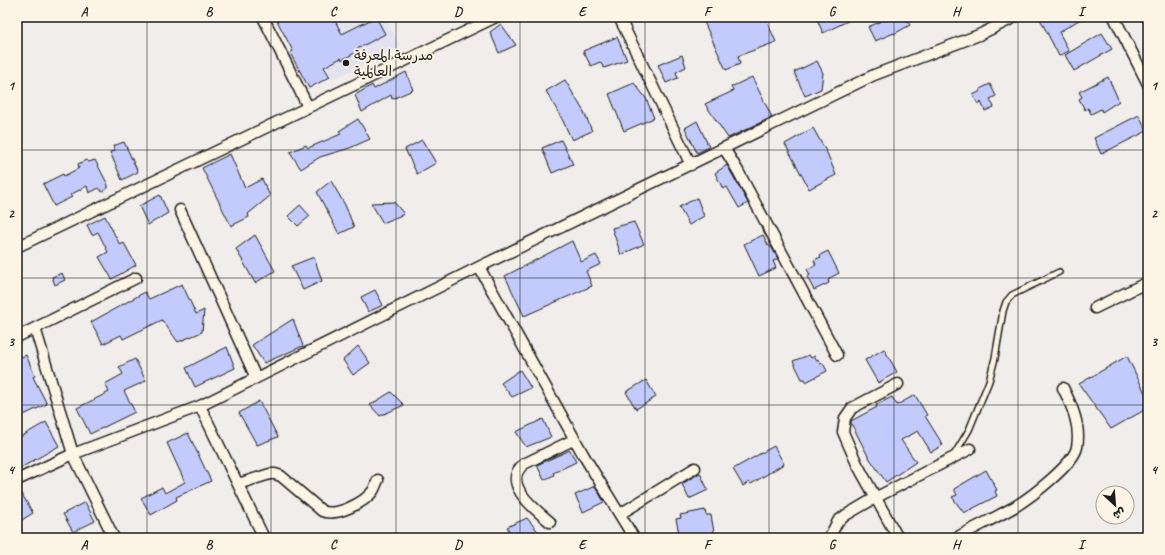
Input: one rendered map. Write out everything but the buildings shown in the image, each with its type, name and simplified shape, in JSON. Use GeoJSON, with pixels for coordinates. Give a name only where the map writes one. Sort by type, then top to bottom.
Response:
{"type":"FeatureCollection","features":[{"type":"Feature","properties":{"kind":"street"},"geometry":{"type":"LineString","coordinates":[[263,17],[308,107]]}},
{"type":"Feature","properties":{"kind":"street"},"geometry":{"type":"LineString","coordinates":[[17,247],[496,17]]}},
{"type":"Feature","properties":{"kind":"street"},"geometry":{"type":"LineString","coordinates":[[619,17],[691,165]]}},
{"type":"Feature","properties":{"kind":"street"},"geometry":{"type":"LineString","coordinates":[[17,480],[73,454],[200,406],[479,267],[874,75],[979,35],[1015,17]]}},
{"type":"Feature","properties":{"kind":"street"},"geometry":{"type":"LineString","coordinates":[[1114,17],[1148,84]]}},
{"type":"Feature","properties":{"kind":"street"},"geometry":{"type":"LineString","coordinates":[[724,148],[749,191],[837,355]]}},
{"type":"Feature","properties":{"kind":"street"},"geometry":{"type":"LineString","coordinates":[[180,210],[256,378]]}},
{"type":"Feature","properties":{"kind":"street"},"geometry":{"type":"LineString","coordinates":[[479,267],[575,439],[634,538]]}},
{"type":"Feature","properties":{"kind":"street"},"geometry":{"type":"LineString","coordinates":[[17,337],[136,278]]}},
{"type":"Feature","properties":{"kind":"street"},"geometry":{"type":"LineString","coordinates":[[1095,308],[1148,282]]}},
{"type":"Feature","properties":{"kind":"street"},"geometry":{"type":"LineString","coordinates":[[35,328],[73,454],[114,538]]}},
{"type":"Feature","properties":{"kind":"street"},"geometry":{"type":"LineString","coordinates":[[898,384],[858,403],[852,408],[845,418],[843,432],[875,498],[898,538]]}},
{"type":"Feature","properties":{"kind":"street"},"geometry":{"type":"LineString","coordinates":[[956,538],[1018,505],[1049,481],[1070,461],[1077,447],[1077,429],[1075,415],[1063,388]]}},
{"type":"Feature","properties":{"kind":"street"},"geometry":{"type":"LineString","coordinates":[[200,406],[264,538]]}},
{"type":"Feature","properties":{"kind":"street"},"geometry":{"type":"LineString","coordinates":[[550,522],[527,502],[519,490],[516,480],[517,473],[520,467],[524,464],[575,439]]}},
{"type":"Feature","properties":{"kind":"street"},"geometry":{"type":"LineString","coordinates":[[829,538],[838,521],[846,515],[875,498],[970,449]]}},
{"type":"Feature","properties":{"kind":"street"},"geometry":{"type":"LineString","coordinates":[[620,514],[695,468]]}},
{"type":"Feature","properties":{"kind":"street"},"geometry":{"type":"LineString","coordinates":[[238,484],[275,474],[281,476],[326,513],[342,510],[364,500],[373,492],[378,480]]}},
{"type":"Feature","properties":{"kind":"lane"},"geometry":{"type":"LineString","coordinates":[[952,458],[969,430],[989,381],[1006,302],[1012,295],[1059,272]]}},
{"type":"Feature","properties":{"kind":"shaded area","name":"مدرسة المعرفة العالمية"},"geometry":{"type":"Polygon","coordinates":[[[303,17],[385,17],[400,47],[333,79],[303,17]]]}},
{"type":"Feature","properties":{"kind":"place","name":"مدرسة المعرفة العالمية"},"geometry":{"type":"Point","coordinates":[346,63]}}]}
